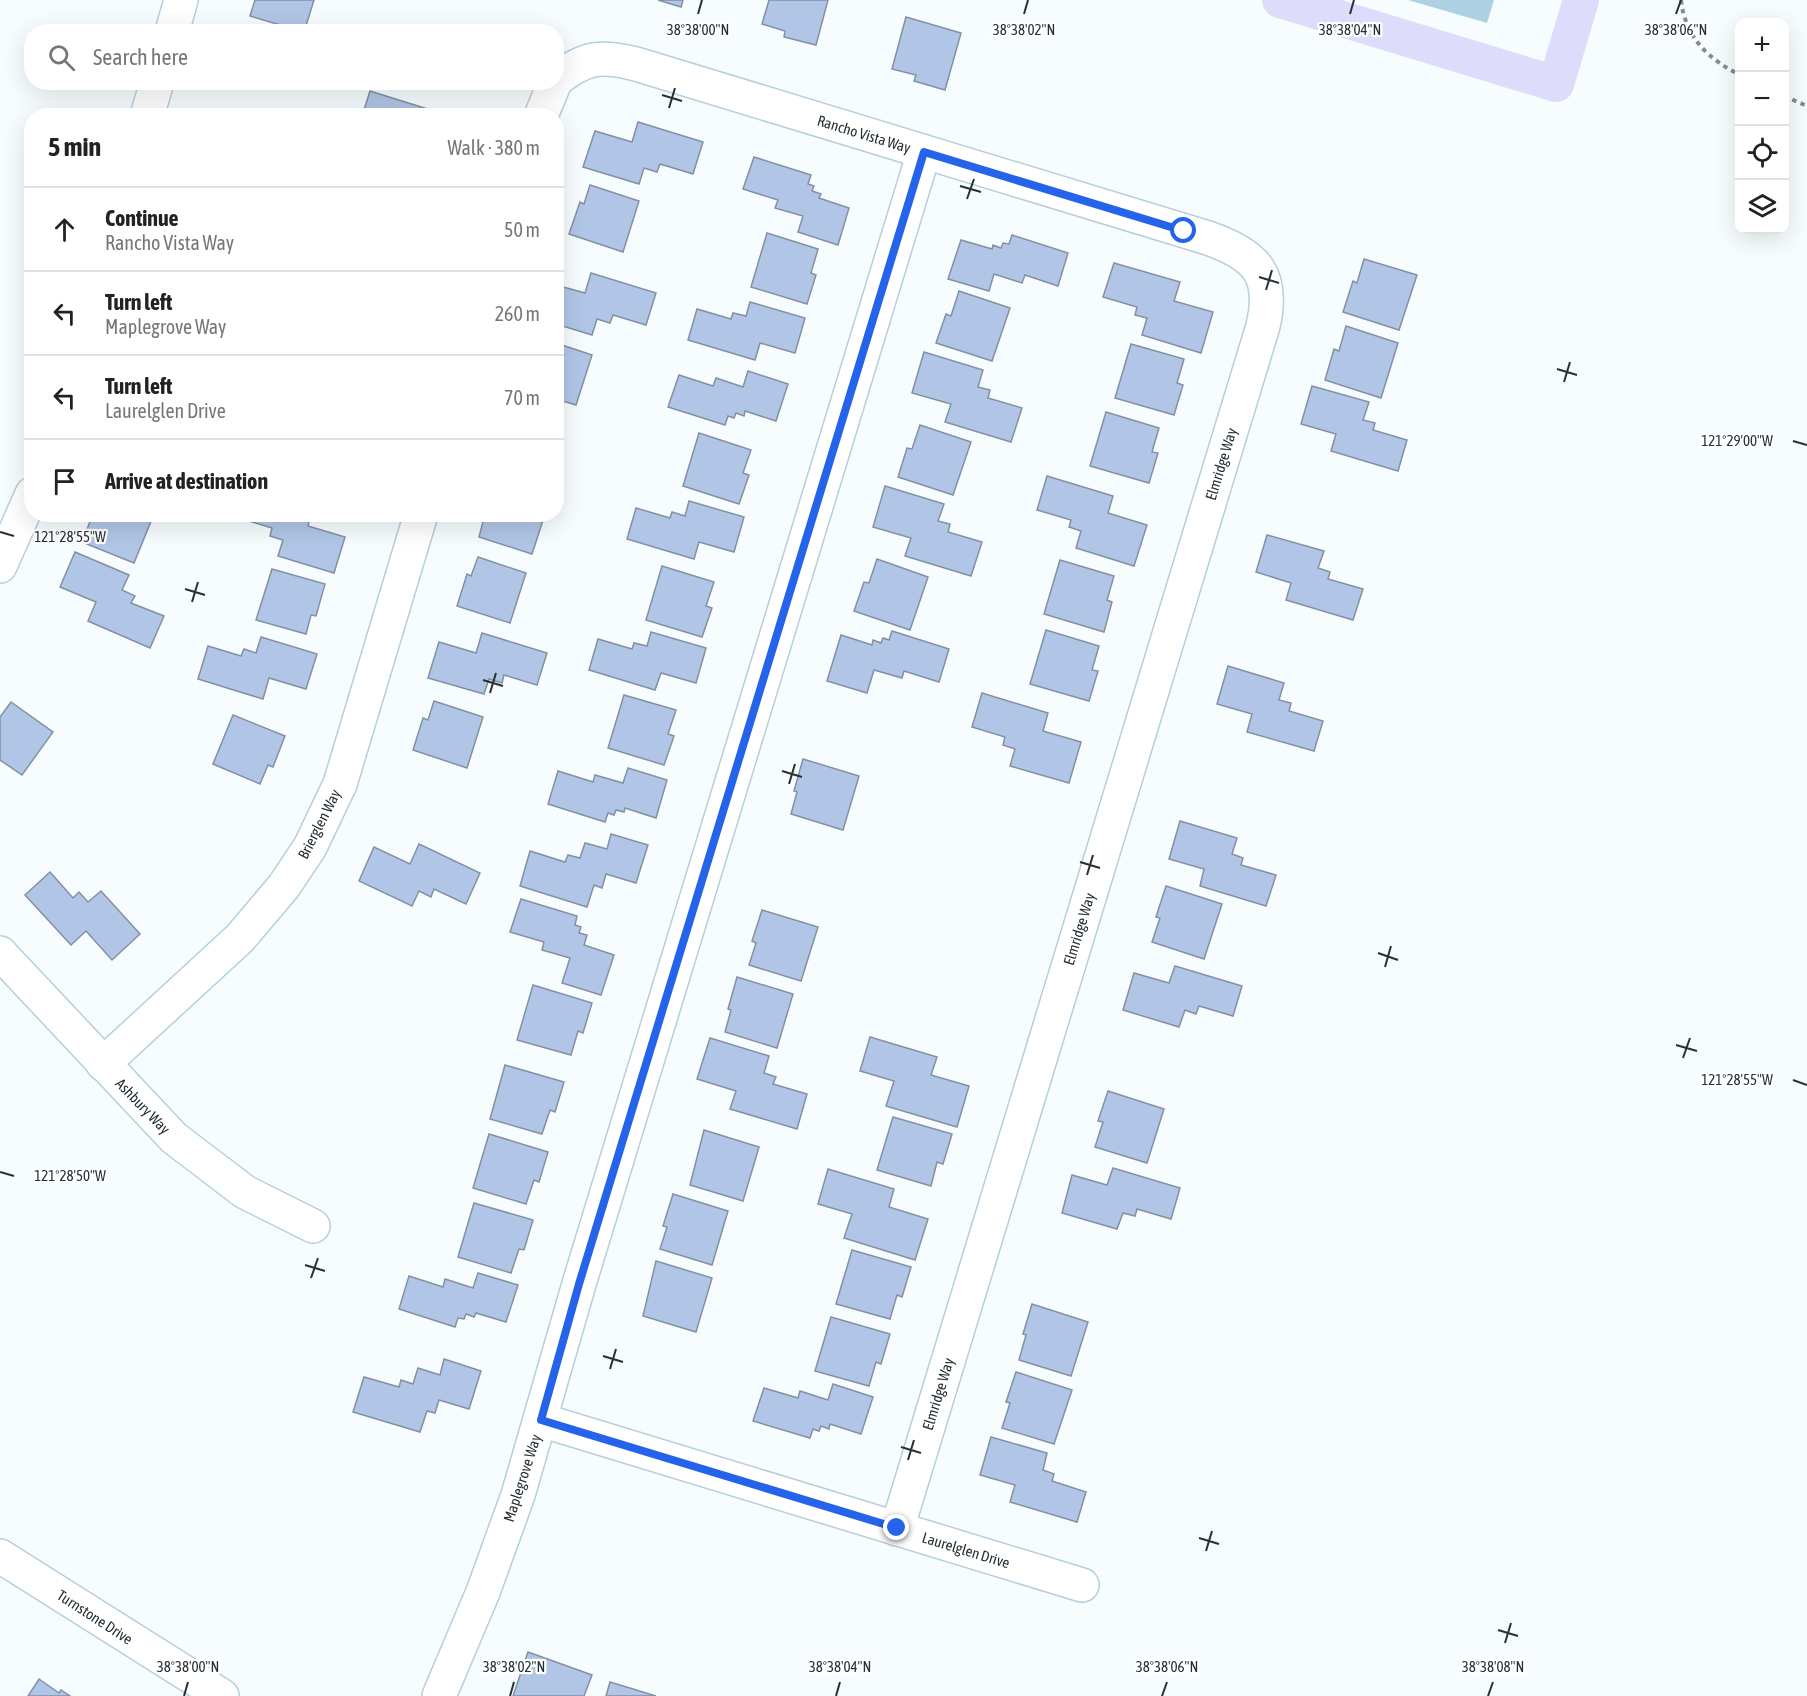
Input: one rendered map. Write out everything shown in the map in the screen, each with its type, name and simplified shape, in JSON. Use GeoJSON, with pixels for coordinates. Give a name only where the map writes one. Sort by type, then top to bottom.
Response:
{"type":"FeatureCollection","features":[{"type":"Feature","properties":{"kind":"street"},"geometry":{"type":"LineString","coordinates":[[174,24],[182,0]]}},
{"type":"Feature","properties":{"kind":"street","name":"Rancho Vista Way"},"geometry":{"type":"LineString","coordinates":[[564,75],[593,58],[615,59],[1208,238],[1232,247],[1252,262]]}},
{"type":"Feature","properties":{"kind":"street"},"geometry":{"type":"LineString","coordinates":[[149,108],[155,90]]}},
{"type":"Feature","properties":{"kind":"street"},"geometry":{"type":"LineString","coordinates":[[545,108],[555,90]]}},
{"type":"Feature","properties":{"kind":"street","name":"Maplegrove Way"},"geometry":{"type":"LineString","coordinates":[[439,1696],[497,1552],[541,1420],[579,1284],[924,152]]}},
{"type":"Feature","properties":{"kind":"street","name":"Elmridge Way"},"geometry":{"type":"LineString","coordinates":[[897,1528],[1263,326],[1268,303],[1264,280],[1252,262]]}},
{"type":"Feature","properties":{"kind":"street"},"geometry":{"type":"LineString","coordinates":[[0,566],[24,512]]}},
{"type":"Feature","properties":{"kind":"street","name":"Brierglen Way"},"geometry":{"type":"LineString","coordinates":[[103,1064],[240,938],[284,886],[310,847],[340,783],[419,522]]}},
{"type":"Feature","properties":{"kind":"street","name":"Ashbury Way"},"geometry":{"type":"LineString","coordinates":[[0,953],[174,1138],[220,1176],[271,1207],[313,1226]]}},
{"type":"Feature","properties":{"kind":"street","name":"Laurelglen Drive"},"geometry":{"type":"LineString","coordinates":[[541,1420],[1082,1585]]}},
{"type":"Feature","properties":{"kind":"street","name":"Turnstone Drive"},"geometry":{"type":"LineString","coordinates":[[0,1556],[222,1696]]}},
{"type":"Feature","properties":{"kind":"path"},"geometry":{"type":"LineString","coordinates":[[1681,0],[1684,17],[1693,38],[1708,56],[1735,72]]}},
{"type":"Feature","properties":{"kind":"path"},"geometry":{"type":"LineString","coordinates":[[1789,98],[1807,106]]}},
{"type":"Feature","properties":{"kind":"shaded area"},"geometry":{"type":"Polygon","coordinates":[[[1408,0],[1494,0],[1487,23],[1408,0]]]}},
{"type":"Feature","properties":{"kind":"building"},"geometry":{"type":"Polygon","coordinates":[[[255,0],[314,0],[306,24],[277,24],[250,16],[255,0]]]}},
{"type":"Feature","properties":{"kind":"building"},"geometry":{"type":"Polygon","coordinates":[[[658,0],[683,0],[681,7],[658,0]]]}},
{"type":"Feature","properties":{"kind":"building"},"geometry":{"type":"Polygon","coordinates":[[[769,0],[828,0],[816,45],[784,37],[785,31],[762,24],[769,0]]]}},
{"type":"Feature","properties":{"kind":"building"},"geometry":{"type":"Polygon","coordinates":[[[906,17],[961,33],[945,90],[914,81],[916,75],[892,69],[906,17]]]}},
{"type":"Feature","properties":{"kind":"building"},"geometry":{"type":"Polygon","coordinates":[[[370,91],[424,108],[365,108],[370,91]]]}},
{"type":"Feature","properties":{"kind":"building"},"geometry":{"type":"Polygon","coordinates":[[[638,122],[703,142],[693,174],[660,164],[657,172],[644,168],[639,184],[583,167],[595,131],[632,142],[638,122]]]}},
{"type":"Feature","properties":{"kind":"building"},"geometry":{"type":"Polygon","coordinates":[[[754,157],[811,175],[808,184],[814,186],[812,191],[821,194],[819,198],[849,208],[838,245],[798,232],[803,216],[775,208],[778,200],[743,189],[754,157]]]}},
{"type":"Feature","properties":{"kind":"building"},"geometry":{"type":"Polygon","coordinates":[[[590,185],[639,201],[623,252],[569,234],[580,202],[584,204],[590,185]]]}},
{"type":"Feature","properties":{"kind":"building"},"geometry":{"type":"Polygon","coordinates":[[[767,233],[818,249],[811,273],[816,275],[807,304],[751,287],[767,233]]]}},
{"type":"Feature","properties":{"kind":"building"},"geometry":{"type":"Polygon","coordinates":[[[1012,235],[1068,253],[1058,286],[1025,275],[1022,283],[994,274],[989,291],[948,279],[961,240],[992,249],[993,245],[1001,248],[1003,243],[1009,244],[1012,235]]]}},
{"type":"Feature","properties":{"kind":"building"},"geometry":{"type":"Polygon","coordinates":[[[1364,259],[1417,275],[1399,330],[1343,312],[1353,281],[1357,283],[1364,259]]]}},
{"type":"Feature","properties":{"kind":"building"},"geometry":{"type":"Polygon","coordinates":[[[1114,263],[1180,282],[1174,301],[1213,312],[1201,353],[1142,335],[1147,318],[1135,315],[1137,307],[1103,297],[1114,263]]]}},
{"type":"Feature","properties":{"kind":"building"},"geometry":{"type":"Polygon","coordinates":[[[591,273],[656,293],[646,325],[613,315],[610,323],[597,319],[592,335],[564,326],[564,287],[585,293],[591,273]]]}},
{"type":"Feature","properties":{"kind":"building"},"geometry":{"type":"Polygon","coordinates":[[[959,291],[1010,308],[992,361],[936,343],[946,314],[951,316],[959,291]]]}},
{"type":"Feature","properties":{"kind":"building"},"geometry":{"type":"Polygon","coordinates":[[[750,302],[805,318],[795,353],[760,343],[755,360],[688,340],[697,309],[731,319],[733,313],[746,316],[750,302]]]}},
{"type":"Feature","properties":{"kind":"building"},"geometry":{"type":"Polygon","coordinates":[[[1346,326],[1398,343],[1381,398],[1325,380],[1334,349],[1339,351],[1346,326]]]}},
{"type":"Feature","properties":{"kind":"building"},"geometry":{"type":"Polygon","coordinates":[[[1131,344],[1184,359],[1177,383],[1183,385],[1174,415],[1115,398],[1131,344]]]}},
{"type":"Feature","properties":{"kind":"building"},"geometry":{"type":"Polygon","coordinates":[[[564,346],[592,355],[576,405],[564,401],[564,346]]]}},
{"type":"Feature","properties":{"kind":"building"},"geometry":{"type":"Polygon","coordinates":[[[924,352],[983,370],[978,387],[990,390],[988,398],[1022,408],[1011,442],[945,422],[951,404],[912,393],[924,352]]]}},
{"type":"Feature","properties":{"kind":"building"},"geometry":{"type":"Polygon","coordinates":[[[748,371],[788,384],[776,421],[745,411],[744,416],[736,413],[734,418],[728,416],[725,425],[668,407],[679,375],[713,386],[716,378],[743,387],[748,371]]]}},
{"type":"Feature","properties":{"kind":"building"},"geometry":{"type":"Polygon","coordinates":[[[1312,386],[1369,402],[1363,420],[1375,423],[1373,430],[1407,440],[1398,471],[1331,451],[1336,434],[1301,424],[1312,386]]]}},
{"type":"Feature","properties":{"kind":"building"},"geometry":{"type":"Polygon","coordinates":[[[1106,412],[1159,428],[1152,452],[1158,453],[1149,483],[1090,466],[1106,412]]]}},
{"type":"Feature","properties":{"kind":"building"},"geometry":{"type":"Polygon","coordinates":[[[920,425],[971,442],[953,495],[898,477],[907,448],[912,449],[920,425]]]}},
{"type":"Feature","properties":{"kind":"building"},"geometry":{"type":"Polygon","coordinates":[[[699,433],[751,450],[743,473],[749,475],[739,504],[683,486],[699,433]]]}},
{"type":"Feature","properties":{"kind":"building"},"geometry":{"type":"Polygon","coordinates":[[[1047,476],[1113,496],[1108,513],[1147,525],[1134,566],[1076,548],[1081,531],[1069,527],[1071,520],[1037,510],[1047,476]]]}},
{"type":"Feature","properties":{"kind":"building"},"geometry":{"type":"Polygon","coordinates":[[[885,486],[944,504],[938,521],[950,524],[948,532],[982,542],[971,576],[905,556],[911,538],[873,527],[885,486]]]}},
{"type":"Feature","properties":{"kind":"building"},"geometry":{"type":"Polygon","coordinates":[[[689,501],[744,517],[734,552],[699,542],[694,559],[627,539],[636,508],[670,518],[672,512],[685,516],[689,501]]]}},
{"type":"Feature","properties":{"kind":"building"},"geometry":{"type":"Polygon","coordinates":[[[90,522],[151,522],[134,563],[82,542],[90,522]]]}},
{"type":"Feature","properties":{"kind":"building"},"geometry":{"type":"Polygon","coordinates":[[[252,522],[309,522],[308,526],[345,537],[334,573],[278,556],[283,540],[270,536],[272,528],[252,522]]]}},
{"type":"Feature","properties":{"kind":"building"},"geometry":{"type":"Polygon","coordinates":[[[483,522],[542,522],[532,554],[479,537],[483,522]]]}},
{"type":"Feature","properties":{"kind":"building"},"geometry":{"type":"Polygon","coordinates":[[[1267,535],[1324,551],[1318,568],[1330,572],[1328,579],[1363,589],[1353,620],[1286,600],[1291,583],[1256,572],[1267,535]]]}},
{"type":"Feature","properties":{"kind":"building"},"geometry":{"type":"Polygon","coordinates":[[[75,552],[129,575],[122,590],[135,596],[131,603],[164,616],[150,648],[88,621],[96,602],[60,587],[75,552]]]}},
{"type":"Feature","properties":{"kind":"building"},"geometry":{"type":"Polygon","coordinates":[[[478,557],[526,573],[510,623],[457,606],[467,574],[471,576],[478,557]]]}},
{"type":"Feature","properties":{"kind":"building"},"geometry":{"type":"Polygon","coordinates":[[[877,559],[928,577],[910,630],[854,611],[864,582],[869,583],[877,559]]]}},
{"type":"Feature","properties":{"kind":"building"},"geometry":{"type":"Polygon","coordinates":[[[1060,560],[1114,576],[1107,600],[1112,602],[1104,632],[1044,614],[1060,560]]]}},
{"type":"Feature","properties":{"kind":"building"},"geometry":{"type":"Polygon","coordinates":[[[662,566],[714,582],[706,606],[712,608],[702,637],[646,620],[662,566]]]}},
{"type":"Feature","properties":{"kind":"building"},"geometry":{"type":"Polygon","coordinates":[[[272,569],[325,584],[316,616],[311,615],[306,634],[256,620],[272,569]]]}},
{"type":"Feature","properties":{"kind":"building"},"geometry":{"type":"Polygon","coordinates":[[[1046,630],[1099,646],[1092,670],[1098,671],[1089,701],[1030,684],[1046,630]]]}},
{"type":"Feature","properties":{"kind":"building"},"geometry":{"type":"Polygon","coordinates":[[[892,631],[949,649],[939,682],[904,671],[902,678],[874,670],[867,693],[827,681],[841,635],[872,645],[873,640],[881,643],[883,638],[889,640],[892,631]]]}},
{"type":"Feature","properties":{"kind":"building"},"geometry":{"type":"Polygon","coordinates":[[[651,632],[706,648],[696,683],[661,673],[655,690],[589,670],[598,639],[632,649],[634,643],[647,646],[651,632]]]}},
{"type":"Feature","properties":{"kind":"building"},"geometry":{"type":"Polygon","coordinates":[[[482,633],[547,653],[537,685],[504,675],[502,683],[489,679],[484,694],[428,678],[439,642],[476,653],[482,633]]]}},
{"type":"Feature","properties":{"kind":"building"},"geometry":{"type":"Polygon","coordinates":[[[261,637],[317,654],[306,689],[269,678],[263,699],[198,679],[208,646],[241,656],[244,649],[256,653],[261,637]]]}},
{"type":"Feature","properties":{"kind":"building"},"geometry":{"type":"Polygon","coordinates":[[[1228,666],[1284,683],[1279,700],[1291,703],[1289,711],[1323,721],[1314,751],[1247,732],[1252,714],[1217,704],[1228,666]]]}},
{"type":"Feature","properties":{"kind":"building"},"geometry":{"type":"Polygon","coordinates":[[[982,693],[1048,713],[1043,731],[1081,742],[1069,783],[1010,766],[1015,749],[1003,745],[1005,737],[972,727],[982,693]]]}},
{"type":"Feature","properties":{"kind":"building"},"geometry":{"type":"Polygon","coordinates":[[[624,695],[676,710],[668,734],[674,736],[664,765],[608,748],[624,695]]]}},
{"type":"Feature","properties":{"kind":"building"},"geometry":{"type":"Polygon","coordinates":[[[434,701],[483,717],[467,768],[413,750],[423,718],[428,720],[434,701]]]}},
{"type":"Feature","properties":{"kind":"building"},"geometry":{"type":"Polygon","coordinates":[[[11,702],[53,732],[22,775],[0,760],[0,717],[11,702]]]}},
{"type":"Feature","properties":{"kind":"building"},"geometry":{"type":"Polygon","coordinates":[[[233,715],[285,736],[273,767],[268,765],[260,784],[213,764],[233,715]]]}},
{"type":"Feature","properties":{"kind":"building"},"geometry":{"type":"Polygon","coordinates":[[[803,759],[859,776],[843,830],[791,814],[797,792],[794,791],[803,759]]]}},
{"type":"Feature","properties":{"kind":"building"},"geometry":{"type":"Polygon","coordinates":[[[628,768],[667,780],[656,818],[625,808],[624,812],[616,810],[614,815],[608,813],[605,822],[548,804],[558,771],[593,782],[595,775],[623,783],[628,768]]]}},
{"type":"Feature","properties":{"kind":"building"},"geometry":{"type":"Polygon","coordinates":[[[1180,821],[1237,838],[1232,854],[1243,858],[1241,865],[1276,875],[1266,906],[1200,886],[1204,869],[1169,859],[1180,821]]]}},
{"type":"Feature","properties":{"kind":"building"},"geometry":{"type":"Polygon","coordinates":[[[611,834],[648,845],[636,883],[606,874],[602,888],[594,885],[587,907],[520,886],[530,851],[565,862],[568,855],[580,858],[585,843],[607,849],[611,834]]]}},
{"type":"Feature","properties":{"kind":"building"},"geometry":{"type":"Polygon","coordinates":[[[419,844],[480,873],[466,904],[434,889],[431,897],[419,891],[412,906],[359,881],[374,847],[410,864],[419,844]]]}},
{"type":"Feature","properties":{"kind":"building"},"geometry":{"type":"Polygon","coordinates":[[[50,872],[73,898],[79,892],[88,902],[101,891],[140,934],[112,960],[86,931],[71,945],[25,895],[50,872]]]}},
{"type":"Feature","properties":{"kind":"building"},"geometry":{"type":"Polygon","coordinates":[[[1166,886],[1222,904],[1204,959],[1152,942],[1160,918],[1156,917],[1166,886]]]}},
{"type":"Feature","properties":{"kind":"building"},"geometry":{"type":"Polygon","coordinates":[[[521,899],[577,916],[575,925],[581,927],[579,933],[587,935],[584,945],[614,955],[601,995],[562,983],[570,958],[542,950],[544,942],[510,932],[521,899]]]}},
{"type":"Feature","properties":{"kind":"building"},"geometry":{"type":"Polygon","coordinates":[[[762,910],[818,927],[801,981],[749,965],[756,943],[752,941],[762,910]]]}},
{"type":"Feature","properties":{"kind":"building"},"geometry":{"type":"Polygon","coordinates":[[[1175,966],[1242,986],[1233,1016],[1199,1006],[1196,1014],[1185,1010],[1179,1027],[1123,1010],[1134,973],[1169,983],[1175,966]]]}},
{"type":"Feature","properties":{"kind":"building"},"geometry":{"type":"Polygon","coordinates":[[[737,977],[793,994],[777,1048],[725,1032],[731,1010],[728,1009],[737,977]]]}},
{"type":"Feature","properties":{"kind":"building"},"geometry":{"type":"Polygon","coordinates":[[[533,985],[592,1003],[583,1033],[578,1031],[571,1055],[517,1040],[533,985]]]}},
{"type":"Feature","properties":{"kind":"building"},"geometry":{"type":"Polygon","coordinates":[[[870,1037],[937,1057],[931,1075],[969,1086],[957,1127],[886,1106],[894,1081],[860,1071],[870,1037]]]}},
{"type":"Feature","properties":{"kind":"building"},"geometry":{"type":"Polygon","coordinates":[[[710,1038],[769,1056],[764,1073],[776,1077],[773,1084],[807,1094],[797,1129],[730,1109],[736,1091],[697,1079],[710,1038]]]}},
{"type":"Feature","properties":{"kind":"building"},"geometry":{"type":"Polygon","coordinates":[[[505,1065],[564,1082],[555,1112],[550,1110],[542,1134],[490,1119],[505,1065]]]}},
{"type":"Feature","properties":{"kind":"building"},"geometry":{"type":"Polygon","coordinates":[[[1108,1091],[1164,1109],[1147,1163],[1095,1147],[1103,1122],[1098,1121],[1108,1091]]]}},
{"type":"Feature","properties":{"kind":"building"},"geometry":{"type":"Polygon","coordinates":[[[893,1117],[952,1134],[943,1164],[937,1162],[931,1186],[877,1170],[893,1117]]]}},
{"type":"Feature","properties":{"kind":"building"},"geometry":{"type":"Polygon","coordinates":[[[704,1130],[759,1147],[743,1201],[690,1185],[704,1130]]]}},
{"type":"Feature","properties":{"kind":"building"},"geometry":{"type":"Polygon","coordinates":[[[489,1134],[548,1152],[539,1182],[534,1180],[526,1204],[473,1188],[489,1134]]]}},
{"type":"Feature","properties":{"kind":"building"},"geometry":{"type":"Polygon","coordinates":[[[1113,1168],[1180,1188],[1171,1219],[1137,1209],[1135,1216],[1123,1213],[1117,1229],[1062,1213],[1072,1175],[1107,1185],[1113,1168]]]}},
{"type":"Feature","properties":{"kind":"building"},"geometry":{"type":"Polygon","coordinates":[[[828,1169],[894,1189],[889,1207],[928,1219],[915,1260],[844,1238],[852,1214],[818,1204],[828,1169]]]}},
{"type":"Feature","properties":{"kind":"building"},"geometry":{"type":"Polygon","coordinates":[[[673,1194],[728,1211],[712,1265],[660,1249],[667,1227],[663,1226],[673,1194]]]}},
{"type":"Feature","properties":{"kind":"building"},"geometry":{"type":"Polygon","coordinates":[[[474,1203],[533,1220],[524,1250],[519,1249],[511,1273],[458,1257],[474,1203]]]}},
{"type":"Feature","properties":{"kind":"building"},"geometry":{"type":"Polygon","coordinates":[[[852,1250],[911,1267],[902,1297],[897,1295],[890,1319],[836,1304],[852,1250]]]}},
{"type":"Feature","properties":{"kind":"building"},"geometry":{"type":"Polygon","coordinates":[[[656,1261],[712,1278],[696,1332],[643,1316],[656,1261]]]}},
{"type":"Feature","properties":{"kind":"building"},"geometry":{"type":"Polygon","coordinates":[[[478,1273],[518,1285],[506,1322],[476,1313],[474,1317],[466,1314],[464,1319],[458,1318],[455,1327],[399,1309],[409,1276],[443,1287],[445,1279],[473,1288],[478,1273]]]}},
{"type":"Feature","properties":{"kind":"building"},"geometry":{"type":"Polygon","coordinates":[[[1032,1304],[1088,1322],[1071,1376],[1019,1360],[1026,1335],[1023,1334],[1032,1304]]]}},
{"type":"Feature","properties":{"kind":"building"},"geometry":{"type":"Polygon","coordinates":[[[831,1317],[890,1334],[881,1364],[876,1362],[869,1386],[815,1371],[831,1317]]]}},
{"type":"Feature","properties":{"kind":"building"},"geometry":{"type":"Polygon","coordinates":[[[444,1359],[481,1371],[469,1409],[439,1400],[435,1413],[427,1411],[420,1432],[353,1412],[364,1377],[399,1387],[401,1380],[413,1384],[418,1368],[440,1375],[444,1359]]]}},
{"type":"Feature","properties":{"kind":"building"},"geometry":{"type":"Polygon","coordinates":[[[1016,1372],[1072,1390],[1054,1444],[1002,1428],[1010,1403],[1006,1402],[1016,1372]]]}},
{"type":"Feature","properties":{"kind":"building"},"geometry":{"type":"Polygon","coordinates":[[[833,1384],[873,1397],[861,1434],[830,1424],[829,1429],[821,1426],[819,1431],[813,1429],[810,1438],[753,1421],[764,1388],[798,1398],[800,1391],[828,1400],[833,1384]]]}},
{"type":"Feature","properties":{"kind":"building"},"geometry":{"type":"Polygon","coordinates":[[[991,1437],[1047,1453],[1043,1470],[1054,1474],[1052,1481],[1086,1492],[1077,1522],[1010,1502],[1015,1485],[980,1475],[991,1437]]]}},
{"type":"Feature","properties":{"kind":"building"},"geometry":{"type":"Polygon","coordinates":[[[528,1652],[592,1675],[584,1696],[513,1696],[528,1652]]]}},
{"type":"Feature","properties":{"kind":"building"},"geometry":{"type":"Polygon","coordinates":[[[39,1679],[59,1693],[61,1690],[70,1696],[28,1696],[39,1679]]]}},
{"type":"Feature","properties":{"kind":"building"},"geometry":{"type":"Polygon","coordinates":[[[610,1682],[656,1696],[606,1696],[610,1682]]]}},
{"type":"Feature","properties":{"kind":"waterway"},"geometry":{"type":"LineString","coordinates":[[1280,0],[1556,84],[1581,0]]}},
{"type":"Feature","properties":{"kind":"route"},"geometry":{"type":"LineString","coordinates":[[897,1528],[541,1420],[579,1284],[924,152],[1184,231]]}}]}
